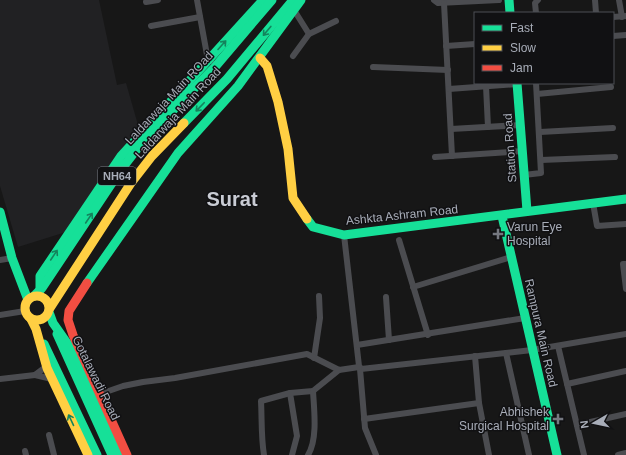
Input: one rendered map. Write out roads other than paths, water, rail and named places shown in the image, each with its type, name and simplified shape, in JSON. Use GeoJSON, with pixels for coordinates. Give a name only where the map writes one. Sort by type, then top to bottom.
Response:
{"type":"FeatureCollection","features":[{"type":"Feature","properties":{"kind":"main road"},"geometry":{"type":"LineString","coordinates":[[34,295],[40,276],[115,164],[263,0]]}},
{"type":"Feature","properties":{"kind":"main road","name":"Laldarwaja Main ROad"},"geometry":{"type":"LineString","coordinates":[[34,295],[120,171],[144,140],[215,68],[272,0]]}},
{"type":"Feature","properties":{"kind":"main road"},"geometry":{"type":"LineString","coordinates":[[509,0],[510,12]]}},
{"type":"Feature","properties":{"kind":"main road"},"geometry":{"type":"LineString","coordinates":[[127,455],[73,335],[68,320],[69,311],[90,278],[178,153],[238,86],[260,58],[296,3]]}},
{"type":"Feature","properties":{"kind":"main road","name":"Laldarwaja Main Road"},"geometry":{"type":"LineString","coordinates":[[50,310],[130,182],[152,156],[227,79],[296,3]]}},
{"type":"Feature","properties":{"kind":"main road","name":"Ashkta Ashram Road"},"geometry":{"type":"LineString","coordinates":[[260,58],[267,66],[278,102],[288,149],[293,198],[313,228],[344,235],[626,199]]}},
{"type":"Feature","properties":{"kind":"main road","name":"Station Road"},"geometry":{"type":"LineString","coordinates":[[517,84],[527,211]]}},
{"type":"Feature","properties":{"kind":"main road"},"geometry":{"type":"LineString","coordinates":[[0,212],[12,258],[34,295],[45,298],[50,310],[44,319],[31,319]]}},
{"type":"Feature","properties":{"kind":"main road","name":"Rampura Main Road"},"geometry":{"type":"LineString","coordinates":[[502,216],[557,455]]}},
{"type":"Feature","properties":{"kind":"main road","name":"NH64"},"geometry":{"type":"LineString","coordinates":[[25,311],[34,295]]}},
{"type":"Feature","properties":{"kind":"main road","name":"Gotalawadi Road"},"geometry":{"type":"LineString","coordinates":[[50,310],[53,323],[72,350],[120,455]]}},
{"type":"Feature","properties":{"kind":"main road"},"geometry":{"type":"LineString","coordinates":[[25,311],[31,319],[50,357],[96,455]]}},
{"type":"Feature","properties":{"kind":"main road"},"geometry":{"type":"LineString","coordinates":[[53,323],[65,354],[112,455]]}},
{"type":"Feature","properties":{"kind":"main road"},"geometry":{"type":"LineString","coordinates":[[36,329],[52,379],[88,455]]}},
{"type":"Feature","properties":{"kind":"street"},"geometry":{"type":"LineString","coordinates":[[146,2],[158,0]]}},
{"type":"Feature","properties":{"kind":"street"},"geometry":{"type":"LineString","coordinates":[[197,0],[210,59],[215,68]]}},
{"type":"Feature","properties":{"kind":"street"},"geometry":{"type":"LineString","coordinates":[[434,0],[438,4],[499,0]]}},
{"type":"Feature","properties":{"kind":"street"},"geometry":{"type":"LineString","coordinates":[[536,12],[535,3],[538,0]]}},
{"type":"Feature","properties":{"kind":"street"},"geometry":{"type":"LineString","coordinates":[[595,0],[596,12]]}},
{"type":"Feature","properties":{"kind":"street"},"geometry":{"type":"LineString","coordinates":[[619,0],[624,17]]}},
{"type":"Feature","properties":{"kind":"street"},"geometry":{"type":"LineString","coordinates":[[296,3],[309,34]]}},
{"type":"Feature","properties":{"kind":"street"},"geometry":{"type":"LineString","coordinates":[[444,3],[452,156]]}},
{"type":"Feature","properties":{"kind":"street"},"geometry":{"type":"LineString","coordinates":[[151,26],[200,17]]}},
{"type":"Feature","properties":{"kind":"street"},"geometry":{"type":"LineString","coordinates":[[293,56],[309,34],[336,21]]}},
{"type":"Feature","properties":{"kind":"street"},"geometry":{"type":"LineString","coordinates":[[614,36],[626,35]]}},
{"type":"Feature","properties":{"kind":"street"},"geometry":{"type":"LineString","coordinates":[[446,46],[474,44]]}},
{"type":"Feature","properties":{"kind":"street"},"geometry":{"type":"LineString","coordinates":[[373,67],[448,70]]}},
{"type":"Feature","properties":{"kind":"street"},"geometry":{"type":"LineString","coordinates":[[227,79],[238,86]]}},
{"type":"Feature","properties":{"kind":"street"},"geometry":{"type":"LineString","coordinates":[[449,89],[517,84]]}},
{"type":"Feature","properties":{"kind":"street"},"geometry":{"type":"LineString","coordinates":[[524,175],[540,174],[540,132],[536,84]]}},
{"type":"Feature","properties":{"kind":"street"},"geometry":{"type":"LineString","coordinates":[[486,86],[488,127]]}},
{"type":"Feature","properties":{"kind":"street"},"geometry":{"type":"LineString","coordinates":[[537,94],[611,87]]}},
{"type":"Feature","properties":{"kind":"street"},"geometry":{"type":"LineString","coordinates":[[451,129],[520,126]]}},
{"type":"Feature","properties":{"kind":"street"},"geometry":{"type":"LineString","coordinates":[[540,132],[613,128]]}},
{"type":"Feature","properties":{"kind":"street"},"geometry":{"type":"LineString","coordinates":[[435,157],[523,151]]}},
{"type":"Feature","properties":{"kind":"street"},"geometry":{"type":"LineString","coordinates":[[541,160],[615,157]]}},
{"type":"Feature","properties":{"kind":"street"},"geometry":{"type":"LineString","coordinates":[[593,203],[597,226],[626,224]]}},
{"type":"Feature","properties":{"kind":"street"},"geometry":{"type":"LineString","coordinates":[[344,235],[360,368],[365,428],[376,455]]}},
{"type":"Feature","properties":{"kind":"street"},"geometry":{"type":"LineString","coordinates":[[399,240],[428,334]]}},
{"type":"Feature","properties":{"kind":"street"},"geometry":{"type":"LineString","coordinates":[[413,287],[511,257]]}},
{"type":"Feature","properties":{"kind":"street"},"geometry":{"type":"LineString","coordinates":[[0,260],[12,258]]}},
{"type":"Feature","properties":{"kind":"street"},"geometry":{"type":"LineString","coordinates":[[626,264],[623,264],[626,289]]}},
{"type":"Feature","properties":{"kind":"street"},"geometry":{"type":"LineString","coordinates":[[314,358],[320,318],[319,296]]}},
{"type":"Feature","properties":{"kind":"street"},"geometry":{"type":"LineString","coordinates":[[386,297],[389,340]]}},
{"type":"Feature","properties":{"kind":"street"},"geometry":{"type":"LineString","coordinates":[[0,315],[25,311]]}},
{"type":"Feature","properties":{"kind":"street"},"geometry":{"type":"LineString","coordinates":[[357,345],[525,318]]}},
{"type":"Feature","properties":{"kind":"street"},"geometry":{"type":"LineString","coordinates":[[100,394],[124,386],[143,382],[175,378],[306,354],[339,370],[532,350],[626,334]]}},
{"type":"Feature","properties":{"kind":"street"},"geometry":{"type":"LineString","coordinates":[[558,346],[584,455]]}},
{"type":"Feature","properties":{"kind":"street"},"geometry":{"type":"LineString","coordinates":[[506,353],[529,455]]}},
{"type":"Feature","properties":{"kind":"street"},"geometry":{"type":"LineString","coordinates":[[475,356],[480,403],[489,455]]}},
{"type":"Feature","properties":{"kind":"street"},"geometry":{"type":"LineString","coordinates":[[35,375],[47,366]]}},
{"type":"Feature","properties":{"kind":"street"},"geometry":{"type":"LineString","coordinates":[[264,455],[261,434],[262,427],[260,401],[290,393],[313,391],[339,370]]}},
{"type":"Feature","properties":{"kind":"street"},"geometry":{"type":"LineString","coordinates":[[567,384],[626,371]]}},
{"type":"Feature","properties":{"kind":"street"},"geometry":{"type":"LineString","coordinates":[[0,379],[35,375],[52,379]]}},
{"type":"Feature","properties":{"kind":"street"},"geometry":{"type":"LineString","coordinates":[[308,455],[312,449],[314,419],[313,391]]}},
{"type":"Feature","properties":{"kind":"street"},"geometry":{"type":"LineString","coordinates":[[290,393],[297,436],[292,455]]}},
{"type":"Feature","properties":{"kind":"street"},"geometry":{"type":"LineString","coordinates":[[364,419],[480,403]]}},
{"type":"Feature","properties":{"kind":"street"},"geometry":{"type":"LineString","coordinates":[[577,425],[626,414]]}},
{"type":"Feature","properties":{"kind":"street"},"geometry":{"type":"LineString","coordinates":[[49,435],[54,455]]}},
{"type":"Feature","properties":{"kind":"street"},"geometry":{"type":"LineString","coordinates":[[618,455],[626,453]]}},
{"type":"Feature","properties":{"kind":"place","name":"Varun Eye Hospital"},"geometry":{"type":"Point","coordinates":[498,234]}},
{"type":"Feature","properties":{"kind":"place","name":"Abhishek Surgical Hospital"},"geometry":{"type":"Point","coordinates":[558,419]}},
{"type":"Feature","properties":{"kind":"district","name":"Surat"},"geometry":{"type":"Point","coordinates":[232,199]}}]}
